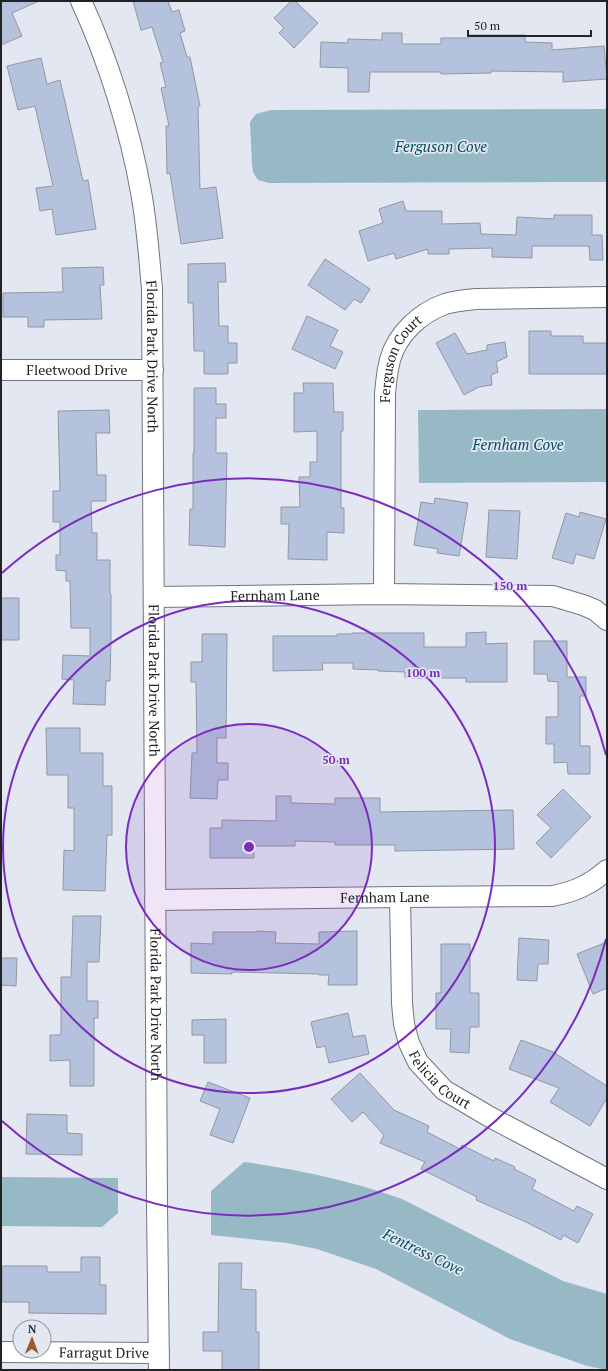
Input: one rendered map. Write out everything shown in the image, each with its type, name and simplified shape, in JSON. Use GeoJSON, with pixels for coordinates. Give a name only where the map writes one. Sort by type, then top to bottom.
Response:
{"type":"FeatureCollection","features":[{"type":"Feature","properties":{"kind":"street","name":"Florida Park Drive North"},"geometry":{"type":"LineString","coordinates":[[81,1],[110,75],[134,157],[141,194],[152,289],[159,1361]]}},
{"type":"Feature","properties":{"kind":"street","name":"Ferguson Court"},"geometry":{"type":"LineString","coordinates":[[384,594],[384,394],[390,359],[402,336],[420,317],[444,305],[454,302],[476,299],[607,298]]}},
{"type":"Feature","properties":{"kind":"street","name":"Fleetwood Drive"},"geometry":{"type":"LineString","coordinates":[[1,370],[153,370]]}},
{"type":"Feature","properties":{"kind":"street","name":"Fernham Lane"},"geometry":{"type":"LineString","coordinates":[[154,597],[384,594],[553,596],[595,610],[607,620]]}},
{"type":"Feature","properties":{"kind":"street","name":"Fernham Lane"},"geometry":{"type":"LineString","coordinates":[[155,900],[552,896],[570,893],[585,887],[598,879],[607,870]]}},
{"type":"Feature","properties":{"kind":"street","name":"Felicia Court"},"geometry":{"type":"LineString","coordinates":[[400,897],[402,1003],[404,1024],[409,1043],[418,1062],[444,1090],[490,1117],[607,1179]]}},
{"type":"Feature","properties":{"kind":"street","name":"Farragut Drive"},"geometry":{"type":"LineString","coordinates":[[1,1352],[159,1361]]}},
{"type":"Feature","properties":{"kind":"water","name":"Ferguson Cove"},"geometry":{"type":"Polygon","coordinates":[[[607,109],[607,182],[269,183],[258,180],[253,172],[250,122],[256,114],[271,110],[607,109]]]}},
{"type":"Feature","properties":{"kind":"water","name":"Fernham Cove"},"geometry":{"type":"Polygon","coordinates":[[[607,409],[607,482],[419,483],[418,410],[607,409]]]}},
{"type":"Feature","properties":{"kind":"water","name":"Fentress Cove"},"geometry":{"type":"Polygon","coordinates":[[[244,1162],[324,1176],[363,1186],[402,1199],[563,1281],[607,1294],[607,1370],[587,1366],[510,1339],[376,1269],[317,1249],[287,1243],[211,1235],[211,1191],[244,1162]]]}},
{"type":"Feature","properties":{"kind":"water"},"geometry":{"type":"Polygon","coordinates":[[[1,1177],[118,1178],[118,1213],[102,1227],[1,1226],[1,1177]]]}},
{"type":"Feature","properties":{"kind":"building"},"geometry":{"type":"Polygon","coordinates":[[[1,1],[39,1],[12,13],[22,36],[1,45],[1,1]]]}},
{"type":"Feature","properties":{"kind":"building"},"geometry":{"type":"Polygon","coordinates":[[[133,1],[168,1],[172,12],[179,10],[185,31],[180,33],[187,57],[190,57],[200,106],[198,107],[200,189],[216,187],[223,238],[181,244],[170,173],[167,174],[166,126],[169,126],[161,88],[166,87],[160,63],[163,62],[152,27],[141,30],[133,1]]]}},
{"type":"Feature","properties":{"kind":"building"},"geometry":{"type":"Polygon","coordinates":[[[291,1],[295,1],[318,23],[294,48],[279,33],[284,28],[274,18],[291,1]]]}},
{"type":"Feature","properties":{"kind":"building"},"geometry":{"type":"Polygon","coordinates":[[[382,33],[402,33],[402,44],[441,44],[441,38],[469,38],[469,35],[525,35],[525,42],[552,43],[552,50],[604,46],[607,79],[563,82],[563,72],[491,71],[491,73],[441,74],[441,72],[370,72],[369,92],[348,92],[348,68],[320,67],[321,42],[347,43],[348,39],[382,40],[382,33]]]}},
{"type":"Feature","properties":{"kind":"building"},"geometry":{"type":"Polygon","coordinates":[[[41,58],[47,84],[60,80],[83,181],[88,180],[96,229],[56,235],[52,209],[40,211],[36,188],[53,186],[35,106],[18,110],[7,66],[41,58]]]}},
{"type":"Feature","properties":{"kind":"building"},"geometry":{"type":"Polygon","coordinates":[[[403,201],[406,211],[442,211],[442,224],[480,223],[481,234],[516,235],[517,217],[554,219],[554,215],[592,215],[592,235],[602,235],[603,260],[590,260],[589,246],[532,246],[532,258],[492,257],[492,248],[449,249],[449,254],[428,254],[428,249],[396,259],[394,253],[368,261],[359,231],[383,223],[379,209],[403,201]]]}},
{"type":"Feature","properties":{"kind":"building"},"geometry":{"type":"Polygon","coordinates":[[[325,259],[370,289],[361,303],[354,299],[345,310],[308,285],[325,259]]]}},
{"type":"Feature","properties":{"kind":"building"},"geometry":{"type":"Polygon","coordinates":[[[225,263],[226,282],[218,282],[219,326],[228,326],[228,343],[237,343],[237,363],[228,363],[228,374],[204,374],[204,351],[194,351],[193,303],[188,303],[188,264],[225,263]]]}},
{"type":"Feature","properties":{"kind":"building"},"geometry":{"type":"Polygon","coordinates":[[[103,267],[104,285],[100,285],[102,319],[44,320],[44,327],[28,327],[28,317],[3,317],[3,293],[63,292],[62,268],[103,267]]]}},
{"type":"Feature","properties":{"kind":"building"},"geometry":{"type":"Polygon","coordinates":[[[307,316],[338,330],[330,346],[343,352],[335,369],[292,349],[307,316]]]}},
{"type":"Feature","properties":{"kind":"building"},"geometry":{"type":"Polygon","coordinates":[[[529,331],[551,331],[551,336],[583,336],[583,343],[607,343],[607,374],[529,374],[529,331]]]}},
{"type":"Feature","properties":{"kind":"building"},"geometry":{"type":"Polygon","coordinates":[[[455,333],[467,354],[487,350],[487,345],[505,342],[507,357],[496,362],[498,372],[491,375],[492,385],[479,387],[464,395],[436,343],[455,333]]]}},
{"type":"Feature","properties":{"kind":"building"},"geometry":{"type":"Polygon","coordinates":[[[303,383],[333,383],[334,412],[343,412],[343,431],[341,431],[341,508],[344,508],[344,533],[327,532],[327,560],[288,559],[289,524],[281,524],[281,507],[300,507],[299,477],[310,477],[310,462],[317,462],[317,431],[294,432],[294,393],[304,393],[303,383]]]}},
{"type":"Feature","properties":{"kind":"building"},"geometry":{"type":"Polygon","coordinates":[[[194,388],[216,388],[216,404],[226,404],[226,418],[216,418],[216,453],[227,453],[225,547],[189,545],[190,509],[193,509],[194,388]]]}},
{"type":"Feature","properties":{"kind":"building"},"geometry":{"type":"Polygon","coordinates":[[[109,410],[110,433],[96,433],[97,475],[106,475],[106,501],[91,501],[92,533],[97,533],[97,560],[110,560],[110,681],[106,681],[105,705],[73,704],[74,680],[62,679],[63,655],[90,656],[90,628],[71,628],[70,581],[66,581],[66,571],[56,570],[56,555],[60,555],[60,522],[53,522],[53,491],[60,491],[58,411],[109,410]]]}},
{"type":"Feature","properties":{"kind":"building"},"geometry":{"type":"Polygon","coordinates":[[[435,498],[468,503],[459,556],[437,553],[438,549],[414,545],[421,502],[434,504],[435,498]]]}},
{"type":"Feature","properties":{"kind":"building"},"geometry":{"type":"Polygon","coordinates":[[[489,510],[520,511],[517,559],[486,557],[489,510]]]}},
{"type":"Feature","properties":{"kind":"building"},"geometry":{"type":"Polygon","coordinates":[[[580,512],[606,519],[594,559],[576,554],[573,564],[552,558],[566,513],[579,517],[580,512]]]}},
{"type":"Feature","properties":{"kind":"building"},"geometry":{"type":"Polygon","coordinates":[[[1,598],[19,598],[19,640],[1,640],[1,598]]]}},
{"type":"Feature","properties":{"kind":"building"},"geometry":{"type":"Polygon","coordinates":[[[486,632],[486,644],[507,643],[507,682],[466,682],[466,678],[405,678],[405,672],[353,669],[353,663],[322,663],[323,670],[273,671],[273,636],[337,636],[337,634],[352,633],[424,633],[424,647],[466,647],[466,633],[486,632]]]}},
{"type":"Feature","properties":{"kind":"building"},"geometry":{"type":"Polygon","coordinates":[[[202,634],[227,634],[226,738],[217,738],[217,763],[228,763],[228,780],[218,780],[217,799],[190,798],[192,753],[197,753],[196,682],[191,682],[191,662],[202,662],[202,634]]]}},
{"type":"Feature","properties":{"kind":"building"},"geometry":{"type":"Polygon","coordinates":[[[534,641],[567,641],[567,677],[586,677],[586,696],[580,696],[580,746],[590,746],[590,774],[568,774],[567,762],[554,763],[554,744],[546,744],[546,717],[558,717],[558,682],[548,681],[547,674],[534,674],[534,641]]]}},
{"type":"Feature","properties":{"kind":"building"},"geometry":{"type":"Polygon","coordinates":[[[46,728],[80,728],[80,753],[103,753],[103,786],[112,786],[112,835],[107,835],[105,891],[63,890],[64,850],[74,851],[74,808],[68,808],[68,775],[47,775],[46,728]]]}},
{"type":"Feature","properties":{"kind":"building"},"geometry":{"type":"Polygon","coordinates":[[[563,789],[591,817],[551,858],[536,843],[551,828],[537,815],[563,789]]]}},
{"type":"Feature","properties":{"kind":"building"},"geometry":{"type":"Polygon","coordinates":[[[276,796],[291,796],[291,803],[335,804],[335,798],[380,798],[380,812],[513,810],[514,849],[395,851],[395,845],[335,845],[335,842],[295,841],[295,846],[254,846],[254,858],[210,858],[210,828],[222,828],[222,820],[276,821],[276,796]]]}},
{"type":"Feature","properties":{"kind":"building"},"geometry":{"type":"Polygon","coordinates":[[[73,916],[101,916],[99,962],[87,962],[87,1001],[98,1001],[98,1018],[94,1018],[94,1086],[70,1086],[70,1060],[50,1061],[50,1035],[61,1035],[61,977],[71,977],[73,916]]]}},
{"type":"Feature","properties":{"kind":"building"},"geometry":{"type":"Polygon","coordinates":[[[357,931],[357,985],[328,985],[329,975],[319,974],[232,972],[232,974],[191,973],[191,943],[213,944],[213,932],[276,932],[275,943],[319,944],[319,932],[357,931]]]}},
{"type":"Feature","properties":{"kind":"building"},"geometry":{"type":"Polygon","coordinates":[[[519,938],[549,940],[548,964],[538,964],[537,981],[517,980],[519,938]]]}},
{"type":"Feature","properties":{"kind":"building"},"geometry":{"type":"Polygon","coordinates":[[[607,942],[607,988],[593,994],[577,954],[607,942]]]}},
{"type":"Feature","properties":{"kind":"building"},"geometry":{"type":"Polygon","coordinates":[[[441,944],[470,944],[470,993],[479,993],[479,1027],[470,1027],[469,1053],[450,1052],[451,1029],[436,1029],[436,993],[441,993],[441,944]]]}},
{"type":"Feature","properties":{"kind":"building"},"geometry":{"type":"Polygon","coordinates":[[[1,958],[17,958],[16,986],[1,985],[1,958]]]}},
{"type":"Feature","properties":{"kind":"building"},"geometry":{"type":"Polygon","coordinates":[[[348,1013],[353,1037],[365,1035],[369,1054],[329,1063],[325,1046],[317,1048],[311,1022],[348,1013]]]}},
{"type":"Feature","properties":{"kind":"building"},"geometry":{"type":"Polygon","coordinates":[[[226,1019],[226,1063],[204,1063],[204,1035],[192,1035],[192,1020],[226,1019]]]}},
{"type":"Feature","properties":{"kind":"building"},"geometry":{"type":"Polygon","coordinates":[[[521,1040],[556,1053],[607,1086],[607,1098],[590,1126],[550,1102],[559,1088],[509,1069],[521,1040]]]}},
{"type":"Feature","properties":{"kind":"building"},"geometry":{"type":"Polygon","coordinates":[[[360,1073],[394,1110],[429,1126],[427,1132],[460,1149],[462,1145],[494,1161],[495,1158],[515,1167],[514,1169],[536,1180],[532,1189],[574,1211],[577,1206],[593,1214],[578,1243],[563,1235],[561,1240],[526,1222],[476,1200],[477,1197],[421,1169],[425,1162],[380,1143],[384,1135],[363,1112],[352,1122],[331,1099],[360,1073]]]}},
{"type":"Feature","properties":{"kind":"building"},"geometry":{"type":"Polygon","coordinates":[[[208,1082],[250,1098],[233,1143],[210,1135],[220,1109],[200,1101],[208,1082]]]}},
{"type":"Feature","properties":{"kind":"building"},"geometry":{"type":"Polygon","coordinates":[[[27,1114],[67,1115],[67,1133],[82,1134],[82,1155],[26,1154],[27,1114]]]}},
{"type":"Feature","properties":{"kind":"building"},"geometry":{"type":"Polygon","coordinates":[[[81,1257],[100,1257],[100,1285],[106,1285],[106,1314],[29,1313],[29,1302],[2,1302],[2,1266],[47,1266],[47,1272],[81,1272],[81,1257]]]}},
{"type":"Feature","properties":{"kind":"building"},"geometry":{"type":"Polygon","coordinates":[[[219,1263],[242,1263],[241,1289],[256,1290],[256,1332],[259,1332],[259,1370],[222,1370],[222,1351],[203,1351],[203,1332],[218,1332],[219,1263]]]}}]}
